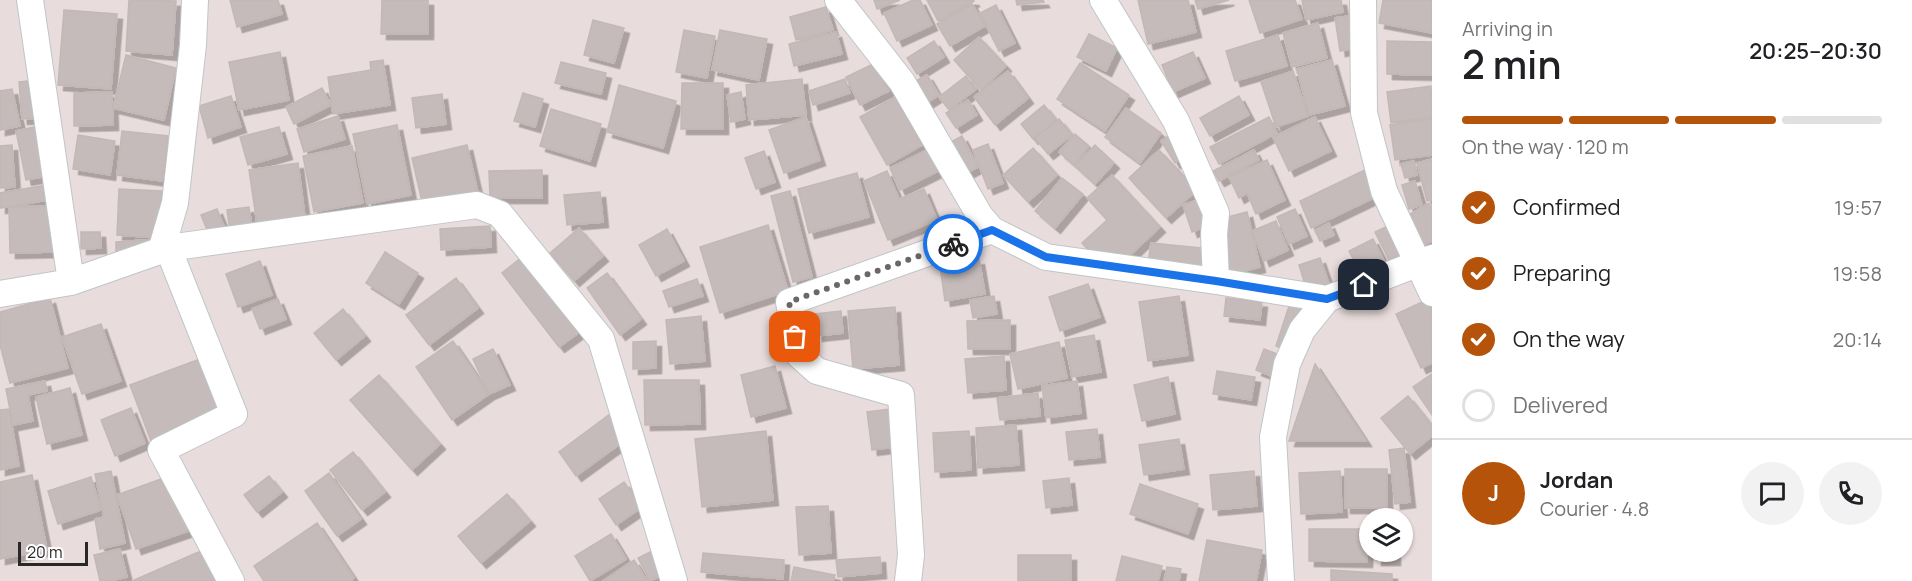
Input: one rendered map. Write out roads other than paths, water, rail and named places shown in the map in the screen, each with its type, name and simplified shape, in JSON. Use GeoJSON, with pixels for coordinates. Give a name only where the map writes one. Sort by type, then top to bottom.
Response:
{"type":"FeatureCollection","features":[{"type":"Feature","properties":{"kind":"street"},"geometry":{"type":"LineString","coordinates":[[30,0],[71,282]]}},
{"type":"Feature","properties":{"kind":"street"},"geometry":{"type":"LineString","coordinates":[[195,0],[193,45],[175,202],[165,249],[234,414],[161,450],[231,581]]}},
{"type":"Feature","properties":{"kind":"street"},"geometry":{"type":"LineString","coordinates":[[838,0],[902,82],[980,216],[992,230],[1046,257],[1327,299]]}},
{"type":"Feature","properties":{"kind":"street"},"geometry":{"type":"LineString","coordinates":[[1103,0],[1176,122],[1216,213],[1214,234],[1216,281]]}},
{"type":"Feature","properties":{"kind":"street"},"geometry":{"type":"LineString","coordinates":[[1363,0],[1364,113],[1384,191],[1425,261],[1432,293]]}},
{"type":"Feature","properties":{"kind":"street"},"geometry":{"type":"LineString","coordinates":[[0,294],[71,282],[165,249],[477,205],[500,214],[602,339],[674,581]]}},
{"type":"Feature","properties":{"kind":"street"},"geometry":{"type":"LineString","coordinates":[[908,581],[911,555],[901,395],[817,371],[798,354],[789,302],[992,230]]}},
{"type":"Feature","properties":{"kind":"street"},"geometry":{"type":"LineString","coordinates":[[1281,581],[1274,437],[1287,364],[1302,330],[1327,299],[1425,261]]}}]}
